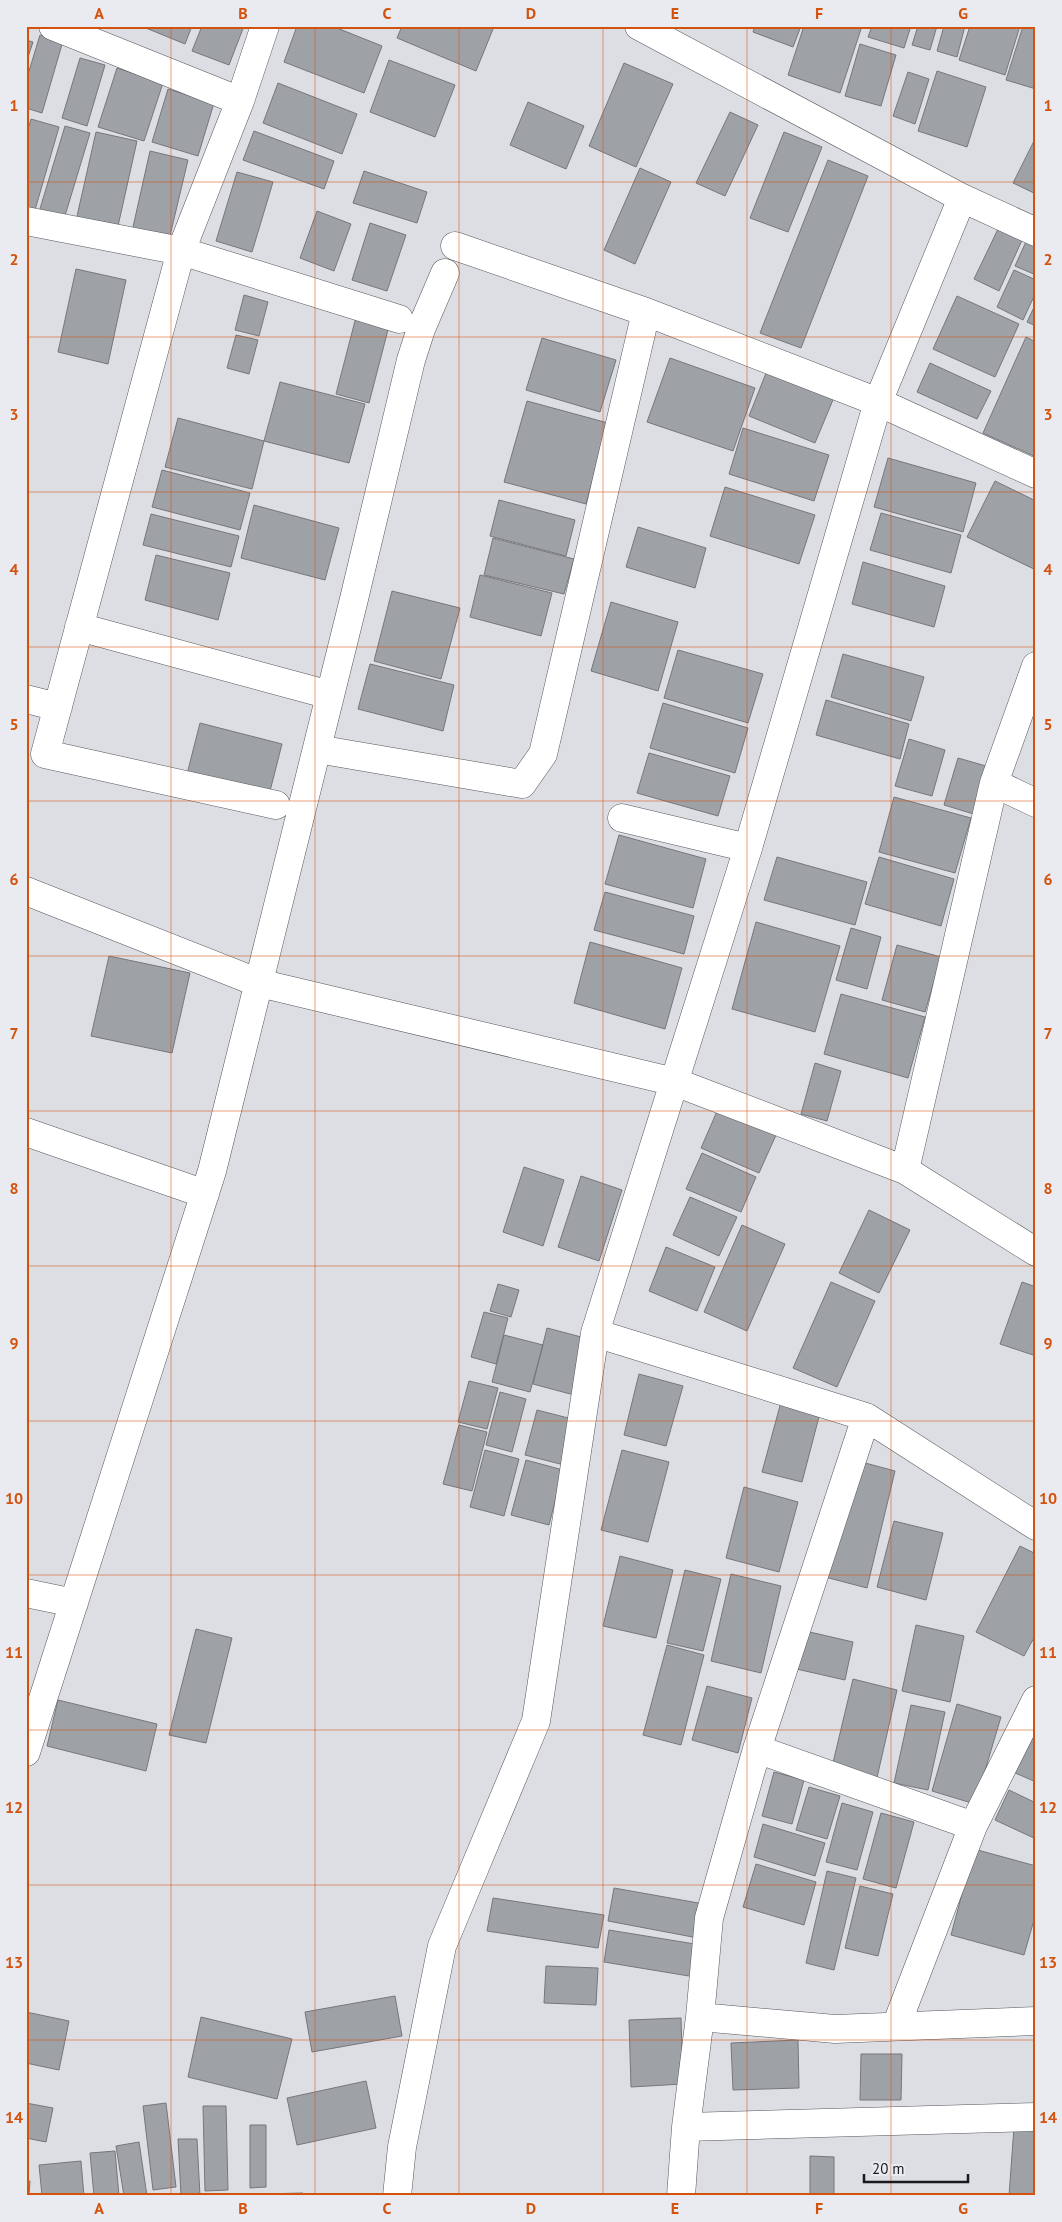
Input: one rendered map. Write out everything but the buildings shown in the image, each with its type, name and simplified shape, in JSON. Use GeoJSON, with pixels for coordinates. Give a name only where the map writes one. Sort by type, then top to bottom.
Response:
{"type":"FeatureCollection","features":[{"type":"Feature","properties":{"kind":"street"},"geometry":{"type":"LineString","coordinates":[[53,26],[240,101]]}},
{"type":"Feature","properties":{"kind":"street"},"geometry":{"type":"LineString","coordinates":[[265,26],[240,101],[181,251],[46,754],[276,804]]}},
{"type":"Feature","properties":{"kind":"street"},"geometry":{"type":"LineString","coordinates":[[639,26],[962,198],[1036,232]]}},
{"type":"Feature","properties":{"kind":"street"},"geometry":{"type":"LineString","coordinates":[[397,2196],[402,2147],[442,1946],[536,1721],[595,1333],[748,848],[878,402],[962,198]]}},
{"type":"Feature","properties":{"kind":"street"},"geometry":{"type":"LineString","coordinates":[[26,221],[181,251],[399,319]]}},
{"type":"Feature","properties":{"kind":"street"},"geometry":{"type":"LineString","coordinates":[[455,246],[646,312],[878,402],[1036,474]]}},
{"type":"Feature","properties":{"kind":"street"},"geometry":{"type":"LineString","coordinates":[[26,1752],[205,1194],[317,749],[411,360],[421,329],[445,273]]}},
{"type":"Feature","properties":{"kind":"street"},"geometry":{"type":"LineString","coordinates":[[317,749],[522,784],[543,754],[646,312]]}},
{"type":"Feature","properties":{"kind":"street"},"geometry":{"type":"LineString","coordinates":[[79,627],[330,695]]}},
{"type":"Feature","properties":{"kind":"street"},"geometry":{"type":"LineString","coordinates":[[905,1170],[994,783],[1036,666]]}},
{"type":"Feature","properties":{"kind":"street"},"geometry":{"type":"LineString","coordinates":[[26,699],[58,707]]}},
{"type":"Feature","properties":{"kind":"street"},"geometry":{"type":"LineString","coordinates":[[994,783],[1036,803]]}},
{"type":"Feature","properties":{"kind":"street"},"geometry":{"type":"LineString","coordinates":[[622,818],[748,848]]}},
{"type":"Feature","properties":{"kind":"street"},"geometry":{"type":"LineString","coordinates":[[26,891],[259,983],[675,1082],[905,1170],[1036,1252]]}},
{"type":"Feature","properties":{"kind":"street"},"geometry":{"type":"LineString","coordinates":[[26,1132],[205,1194]]}},
{"type":"Feature","properties":{"kind":"street"},"geometry":{"type":"LineString","coordinates":[[595,1333],[866,1417],[1036,1526]]}},
{"type":"Feature","properties":{"kind":"street"},"geometry":{"type":"LineString","coordinates":[[681,2196],[686,2126],[700,2017],[709,1918],[757,1749],[866,1417]]}},
{"type":"Feature","properties":{"kind":"street"},"geometry":{"type":"LineString","coordinates":[[26,1592],[74,1603]]}},
{"type":"Feature","properties":{"kind":"street"},"geometry":{"type":"LineString","coordinates":[[896,2026],[973,1826],[1036,1700]]}},
{"type":"Feature","properties":{"kind":"street"},"geometry":{"type":"LineString","coordinates":[[757,1749],[973,1826]]}},
{"type":"Feature","properties":{"kind":"street"},"geometry":{"type":"LineString","coordinates":[[700,2017],[835,2028],[1036,2021]]}},
{"type":"Feature","properties":{"kind":"street"},"geometry":{"type":"LineString","coordinates":[[686,2126],[1036,2117]]}}]}
